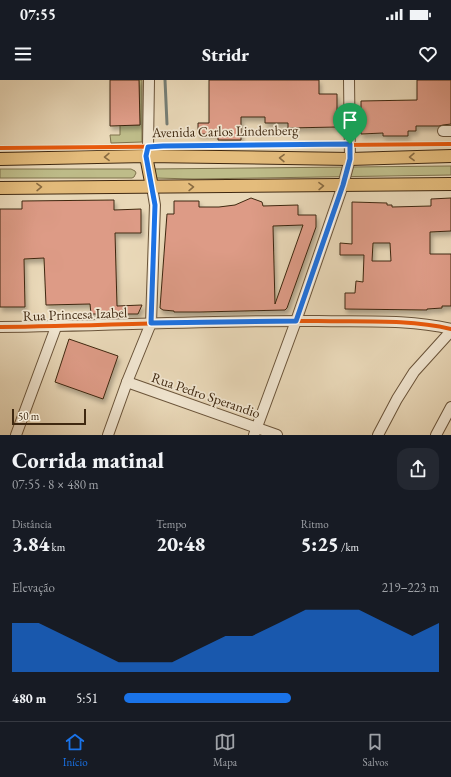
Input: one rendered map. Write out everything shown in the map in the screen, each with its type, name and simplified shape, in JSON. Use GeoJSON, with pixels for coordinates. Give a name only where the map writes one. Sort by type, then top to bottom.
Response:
{"type":"FeatureCollection","features":[{"type":"Feature","properties":{"kind":"main road","name":"Avenida Carlos Lindenberg"},"geometry":{"type":"LineString","coordinates":[[0,160],[146,156],[350,159],[451,156]]}},
{"type":"Feature","properties":{"kind":"main road"},"geometry":{"type":"LineString","coordinates":[[146,156],[152,187]]}},
{"type":"Feature","properties":{"kind":"main road"},"geometry":{"type":"LineString","coordinates":[[0,188],[451,184]]}},
{"type":"Feature","properties":{"kind":"street"},"geometry":{"type":"LineString","coordinates":[[146,156],[148,147],[149,80]]}},
{"type":"Feature","properties":{"kind":"street"},"geometry":{"type":"LineString","coordinates":[[256,431],[343,185],[350,159],[349,80]]}},
{"type":"Feature","properties":{"kind":"street"},"geometry":{"type":"LineString","coordinates":[[108,435],[127,382],[151,323],[155,205],[152,187]]}},
{"type":"Feature","properties":{"kind":"street","name":"Rua Princesa Izabel"},"geometry":{"type":"LineString","coordinates":[[0,327],[296,321],[410,322],[432,325],[451,330]]}},
{"type":"Feature","properties":{"kind":"street"},"geometry":{"type":"LineString","coordinates":[[16,435],[56,327]]}},
{"type":"Feature","properties":{"kind":"street"},"geometry":{"type":"LineString","coordinates":[[378,435],[397,399],[414,372],[451,330]]}},
{"type":"Feature","properties":{"kind":"street","name":"Rua Pedro Sperandio"},"geometry":{"type":"LineString","coordinates":[[127,382],[256,431],[277,435]]}},
{"type":"Feature","properties":{"kind":"street"},"geometry":{"type":"LineString","coordinates":[[436,435],[451,407]]}},
{"type":"Feature","properties":{"kind":"shaded area"},"geometry":{"type":"Polygon","coordinates":[[[139,80],[142,80],[142,142],[111,143],[110,135],[120,135],[120,125],[140,125],[139,80]]]}},
{"type":"Feature","properties":{"kind":"shaded area"},"geometry":{"type":"Polygon","coordinates":[[[451,166],[451,175],[194,179],[155,178],[151,169],[451,166]]]}},
{"type":"Feature","properties":{"kind":"shaded area"},"geometry":{"type":"Polygon","coordinates":[[[0,169],[131,169],[136,173],[132,178],[0,178],[0,169]]]}},
{"type":"Feature","properties":{"kind":"building"},"geometry":{"type":"Polygon","coordinates":[[[110,80],[139,80],[140,125],[110,126],[110,80]]]}},
{"type":"Feature","properties":{"kind":"building"},"geometry":{"type":"Polygon","coordinates":[[[209,80],[319,80],[319,94],[337,94],[337,127],[288,128],[288,123],[265,123],[265,117],[241,117],[241,140],[218,140],[218,134],[198,134],[198,123],[209,123],[209,80]]]}},
{"type":"Feature","properties":{"kind":"building"},"geometry":{"type":"Polygon","coordinates":[[[417,80],[451,80],[451,124],[439,126],[416,126],[416,131],[408,131],[408,136],[383,136],[383,133],[361,134],[361,101],[417,100],[417,80]]]}},
{"type":"Feature","properties":{"kind":"building"},"geometry":{"type":"Polygon","coordinates":[[[251,198],[262,202],[263,206],[298,205],[298,215],[316,215],[316,227],[287,308],[285,310],[174,312],[160,308],[167,214],[174,214],[174,201],[199,201],[199,207],[235,205],[251,198]],[[303,225],[273,226],[275,304],[303,225]]]}},
{"type":"Feature","properties":{"kind":"building"},"geometry":{"type":"Polygon","coordinates":[[[451,198],[451,231],[430,232],[430,254],[451,254],[451,306],[442,306],[442,308],[427,310],[345,309],[345,293],[355,293],[356,281],[363,282],[364,255],[340,255],[340,243],[352,244],[352,202],[387,203],[387,205],[392,205],[392,207],[431,206],[431,199],[451,198]],[[373,243],[372,261],[391,261],[390,243],[373,243]]]}},
{"type":"Feature","properties":{"kind":"building"},"geometry":{"type":"Polygon","coordinates":[[[114,200],[114,210],[141,209],[141,233],[115,233],[117,306],[142,305],[138,314],[91,314],[90,304],[46,305],[44,258],[24,259],[25,307],[0,307],[0,209],[22,209],[22,201],[114,200]]]}},
{"type":"Feature","properties":{"kind":"building"},"geometry":{"type":"Polygon","coordinates":[[[69,339],[118,356],[103,399],[55,382],[69,339]]]}},
{"type":"Feature","properties":{"kind":"waterway"},"geometry":{"type":"LineString","coordinates":[[165,80],[167,124]]}},
{"type":"Feature","properties":{"kind":"cycle path"},"geometry":{"type":"LineString","coordinates":[[0,148],[451,144]]}},
{"type":"Feature","properties":{"kind":"cycle path"},"geometry":{"type":"LineString","coordinates":[[0,327],[238,321],[368,321],[402,322],[451,329]]}},
{"type":"Feature","properties":{"kind":"route"},"geometry":{"type":"LineString","coordinates":[[350,144],[350,159],[343,185],[296,321],[151,323],[155,205],[146,156],[148,147],[350,144]]}}]}
